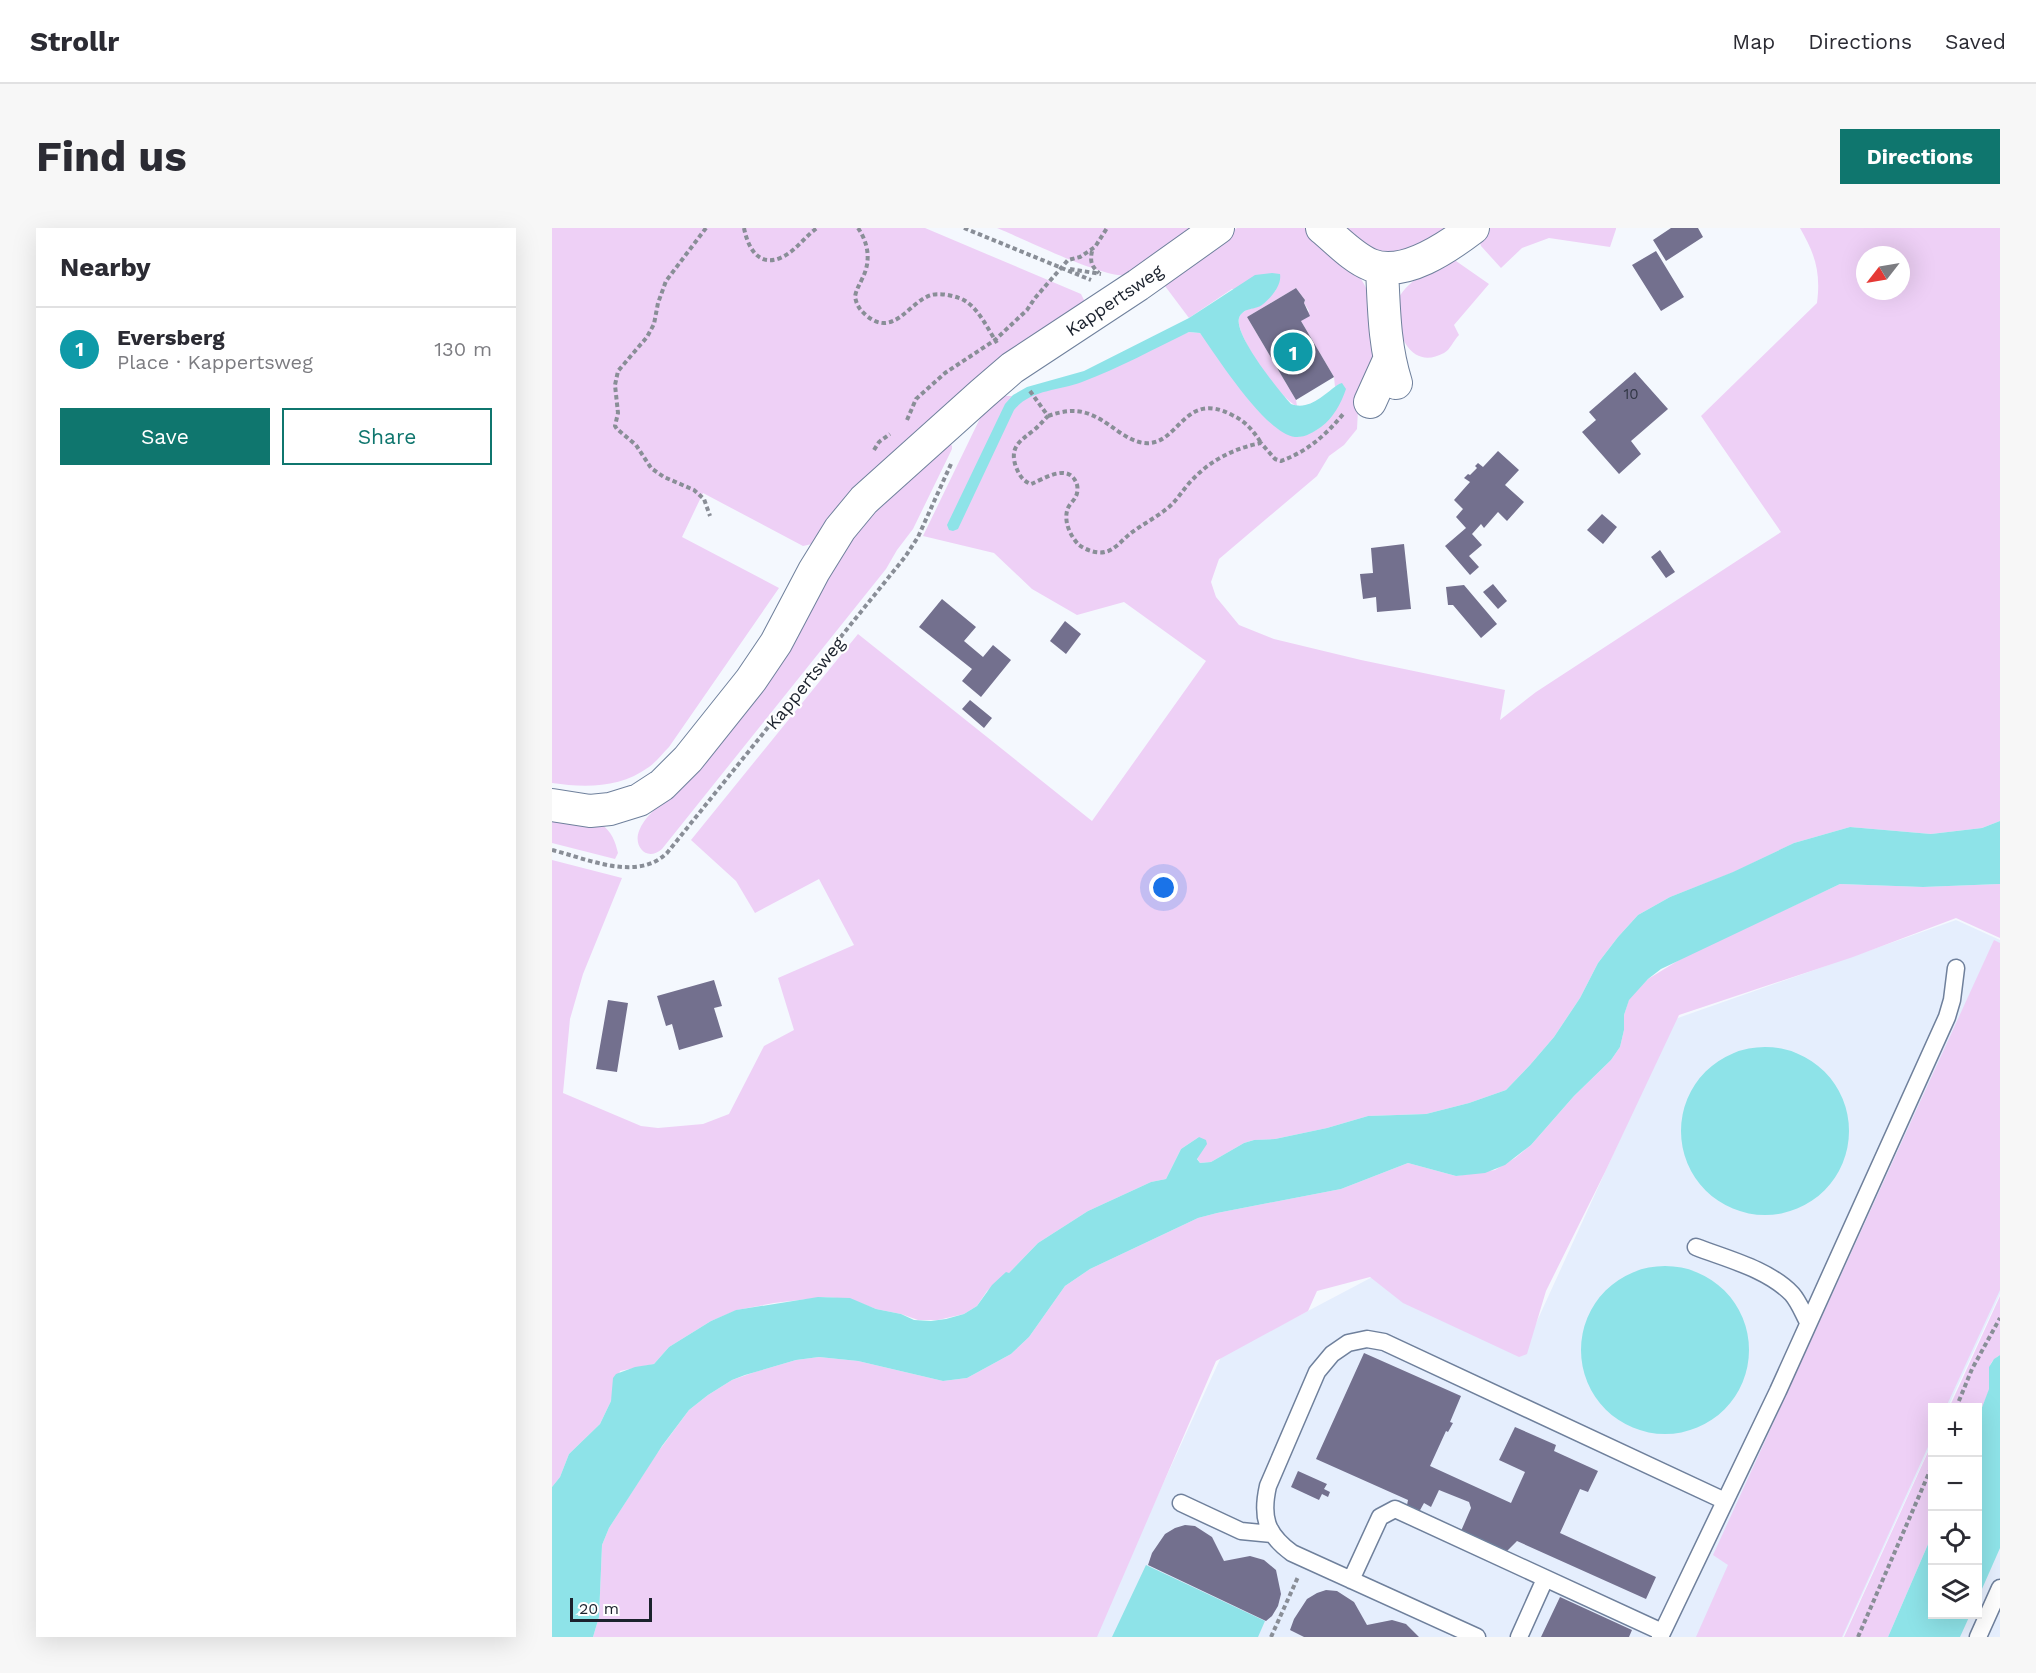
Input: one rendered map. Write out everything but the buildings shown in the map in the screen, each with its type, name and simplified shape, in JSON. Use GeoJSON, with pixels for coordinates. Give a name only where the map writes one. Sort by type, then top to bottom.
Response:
{"type":"FeatureCollection","features":[{"type":"Feature","properties":{"kind":"street","name":"Kappertsweg"},"geometry":{"type":"LineString","coordinates":[[552,805],[590,811],[626,805],[654,791],[672,776],[763,663],[814,571],[840,529],[859,506],[982,394],[1021,379],[1121,296],[1218,228]]}},
{"type":"Feature","properties":{"kind":"street"},"geometry":{"type":"LineString","coordinates":[[1322,228],[1359,259],[1382,268],[1405,265],[1433,255],[1454,243],[1473,228]]}},
{"type":"Feature","properties":{"kind":"street"},"geometry":{"type":"LineString","coordinates":[[1360,403],[1392,371],[1385,329],[1382,268]]}},
{"type":"Feature","properties":{"kind":"lane"},"geometry":{"type":"LineString","coordinates":[[1351,1580],[1380,1517],[1395,1509],[1661,1634],[1778,1391],[1947,1017],[1952,1000],[1956,968]]}},
{"type":"Feature","properties":{"kind":"lane"},"geometry":{"type":"LineString","coordinates":[[1696,1246],[1760,1272],[1784,1287],[1793,1295],[1808,1322]]}},
{"type":"Feature","properties":{"kind":"lane"},"geometry":{"type":"LineString","coordinates":[[1477,1637],[1452,1632],[1351,1580],[1305,1560],[1281,1545],[1266,1522],[1264,1505],[1268,1486],[1317,1372],[1332,1354],[1348,1343],[1366,1339],[1384,1342],[1725,1501]]}},
{"type":"Feature","properties":{"kind":"lane"},"geometry":{"type":"LineString","coordinates":[[1181,1503],[1241,1531],[1272,1534]]}},
{"type":"Feature","properties":{"kind":"lane"},"geometry":{"type":"LineString","coordinates":[[1519,1637],[1545,1579]]}},
{"type":"Feature","properties":{"kind":"lane"},"geometry":{"type":"LineString","coordinates":[[1978,1637],[2000,1588]]}},
{"type":"Feature","properties":{"kind":"path"},"geometry":{"type":"LineString","coordinates":[[706,228],[666,281],[654,324],[618,372],[615,385],[618,413],[615,426],[640,450],[651,468],[664,477],[694,490],[704,499],[710,516]]}},
{"type":"Feature","properties":{"kind":"path"},"geometry":{"type":"LineString","coordinates":[[744,228],[754,253],[760,259],[769,260],[778,259],[789,253],[817,228]]}},
{"type":"Feature","properties":{"kind":"path"},"geometry":{"type":"LineString","coordinates":[[858,228],[864,237],[868,256],[867,268],[855,297],[858,308],[871,319],[882,322],[895,321],[924,298],[934,294],[960,298],[977,313],[1047,414]]}},
{"type":"Feature","properties":{"kind":"path"},"geometry":{"type":"LineString","coordinates":[[964,228],[1096,282],[1121,296]]}},
{"type":"Feature","properties":{"kind":"path"},"geometry":{"type":"LineString","coordinates":[[1103,228],[1103,235]]}},
{"type":"Feature","properties":{"kind":"path"},"geometry":{"type":"LineString","coordinates":[[1092,250],[1090,260],[1092,266],[1101,274]]}},
{"type":"Feature","properties":{"kind":"path"},"geometry":{"type":"LineString","coordinates":[[1261,443],[1234,451],[1215,460],[1196,475],[1166,509],[1110,550],[1098,553],[1081,547],[1067,525],[1067,510],[1077,495],[1078,488],[1074,479],[1059,473],[1035,483],[1028,483],[1018,472],[1013,450],[1016,444],[1037,428],[1047,414],[1069,410],[1091,413],[1132,440],[1152,444],[1168,436],[1178,423],[1188,416],[1198,411],[1216,408],[1245,423],[1275,459],[1281,462],[1318,442],[1345,412],[1360,403]]}},
{"type":"Feature","properties":{"kind":"path","name":"Kappertsweg"},"geometry":{"type":"LineString","coordinates":[[552,850],[613,866],[637,868],[655,863],[667,853],[905,557],[918,537],[952,461]]}},
{"type":"Feature","properties":{"kind":"path"},"geometry":{"type":"LineString","coordinates":[[1958,1403],[1972,1369],[2000,1318]]}},
{"type":"Feature","properties":{"kind":"path"},"geometry":{"type":"LineString","coordinates":[[1858,1637],[1928,1475]]}},
{"type":"Feature","properties":{"kind":"path"},"geometry":{"type":"LineString","coordinates":[[1270,1637],[1305,1560]]}},
{"type":"Feature","properties":{"kind":"shaded area"},"geometry":{"type":"Polygon","coordinates":[[[552,228],[925,228],[1081,294],[1087,306],[821,542],[803,546],[703,493],[682,537],[779,588],[669,747],[652,765],[638,774],[615,783],[590,786],[552,783],[552,228]]]}},
{"type":"Feature","properties":{"kind":"shaded area"},"geometry":{"type":"Polygon","coordinates":[[[997,228],[1193,228],[1128,275],[1117,275],[1083,265],[997,228]]]}},
{"type":"Feature","properties":{"kind":"shaded area"},"geometry":{"type":"Polygon","coordinates":[[[1237,228],[1305,228],[1358,274],[1369,294],[1378,363],[1358,410],[1357,429],[1344,445],[1329,456],[1317,476],[1219,559],[1211,582],[1216,597],[1239,625],[1274,639],[1505,690],[1500,720],[1536,692],[1781,532],[1701,416],[1817,303],[1816,264],[1810,246],[1800,228],[2000,228],[2000,821],[1982,828],[1931,834],[1850,827],[1794,843],[1734,872],[1670,897],[1638,915],[1618,937],[1598,963],[1580,998],[1554,1037],[1506,1090],[1469,1103],[1426,1114],[1368,1116],[1327,1128],[1275,1139],[1254,1140],[1244,1143],[1211,1162],[1200,1163],[1197,1158],[1199,1137],[1181,1149],[1166,1179],[1151,1182],[1088,1211],[1038,1243],[1009,1273],[987,1291],[977,1306],[964,1314],[938,1320],[918,1320],[876,1309],[850,1299],[825,1297],[737,1310],[711,1321],[669,1347],[654,1364],[620,1371],[611,1401],[600,1424],[569,1454],[560,1477],[552,1487],[552,860],[622,878],[583,974],[570,1019],[563,1093],[641,1126],[658,1128],[703,1124],[729,1114],[764,1046],[794,1030],[778,978],[854,945],[819,879],[755,913],[736,881],[691,840],[858,634],[1092,821],[1206,661],[1124,602],[1077,615],[1032,589],[994,553],[923,536],[986,406],[995,396],[1030,396],[1189,332],[1200,333],[1298,437],[1317,429],[1328,418],[1339,384],[1335,387],[1334,377],[1301,321],[1309,311],[1304,303],[1305,300],[1296,288],[1247,317],[1296,400],[1297,406],[1281,393],[1260,366],[1239,326],[1241,314],[1263,304],[1276,290],[1232,289],[1189,318],[1162,282],[1237,228]]]}},
{"type":"Feature","properties":{"kind":"shaded area"},"geometry":{"type":"Polygon","coordinates":[[[1343,228],[1455,228],[1396,255],[1372,250],[1343,228]]]}},
{"type":"Feature","properties":{"kind":"shaded area"},"geometry":{"type":"Polygon","coordinates":[[[1487,228],[1616,229],[1610,247],[1549,238],[1522,248],[1501,268],[1481,246],[1478,236],[1487,228]]]}},
{"type":"Feature","properties":{"kind":"shaded area"},"geometry":{"type":"Polygon","coordinates":[[[1447,260],[1456,261],[1489,284],[1454,325],[1459,335],[1448,350],[1434,357],[1425,358],[1406,345],[1400,329],[1396,306],[1398,299],[1409,285],[1447,260]]]}},
{"type":"Feature","properties":{"kind":"shaded area"},"geometry":{"type":"Polygon","coordinates":[[[949,442],[952,449],[913,529],[886,569],[662,849],[651,854],[643,851],[638,837],[644,821],[668,797],[856,524],[949,442]]]}},
{"type":"Feature","properties":{"kind":"shaded area"},"geometry":{"type":"Polygon","coordinates":[[[552,814],[601,824],[608,830],[614,841],[618,853],[615,859],[552,843],[552,814]]]}},
{"type":"Feature","properties":{"kind":"shaded area"},"geometry":{"type":"Polygon","coordinates":[[[1840,884],[1923,887],[2000,884],[2000,938],[1956,918],[1853,957],[1679,1015],[1546,1291],[1527,1354],[1519,1357],[1403,1303],[1370,1277],[1317,1291],[1308,1311],[1216,1361],[1097,1637],[593,1637],[599,1617],[602,1545],[609,1528],[655,1456],[689,1410],[732,1380],[796,1360],[819,1357],[858,1361],[943,1381],[967,1378],[1011,1354],[1029,1337],[1065,1286],[1090,1269],[1198,1218],[1341,1189],[1408,1163],[1456,1176],[1495,1170],[1531,1145],[1574,1096],[1611,1060],[1620,1047],[1624,1030],[1624,1015],[1629,999],[1648,979],[1684,957],[1840,884]]]}},
{"type":"Feature","properties":{"kind":"shaded area"},"geometry":{"type":"Polygon","coordinates":[[[1956,920],[2000,940],[2000,1294],[1950,1403],[1928,1403],[1928,1451],[1843,1637],[1093,1637],[1221,1357],[1378,1274],[1527,1343],[1675,1019],[1956,920]]]}},
{"type":"Feature","properties":{"kind":"shaded area"},"geometry":{"type":"Polygon","coordinates":[[[1994,940],[2000,943],[2000,1290],[1948,1403],[1928,1403],[1928,1447],[1842,1637],[1696,1637],[1728,1565],[1713,1555],[1994,940]]]}},
{"type":"Feature","properties":{"kind":"shaded area"},"geometry":{"type":"Polygon","coordinates":[[[2000,1296],[2000,1355],[1991,1363],[1989,1390],[1982,1408],[1982,1403],[1951,1403],[2000,1296]]]}},
{"type":"Feature","properties":{"kind":"shaded area"},"geometry":{"type":"Polygon","coordinates":[[[1928,1452],[1928,1544],[1888,1637],[1844,1637],[1928,1452]]]}},
{"type":"Feature","properties":{"kind":"shaded area"},"geometry":{"type":"Polygon","coordinates":[[[2000,1536],[2000,1637],[1958,1637],[1965,1619],[1982,1619],[1982,1580],[2000,1536]]]}},
{"type":"Feature","properties":{"kind":"water"},"geometry":{"type":"Polygon","coordinates":[[[1280,274],[1275,291],[1262,305],[1243,312],[1239,318],[1239,326],[1250,349],[1291,404],[1298,406],[1311,403],[1342,383],[1346,389],[1342,400],[1333,415],[1321,427],[1302,437],[1283,433],[1270,423],[1243,393],[1200,333],[1189,332],[1096,377],[1037,394],[1021,403],[1014,410],[958,529],[949,530],[947,525],[1005,404],[1013,395],[1027,387],[1084,371],[1189,318],[1255,275],[1280,274]]]}},
{"type":"Feature","properties":{"kind":"water"},"geometry":{"type":"Polygon","coordinates":[[[2000,821],[2000,884],[1923,887],[1840,884],[1661,969],[1648,979],[1629,1000],[1624,1015],[1624,1030],[1620,1047],[1611,1060],[1574,1096],[1531,1145],[1505,1165],[1485,1173],[1456,1176],[1408,1163],[1341,1189],[1198,1218],[1090,1269],[1065,1286],[1029,1337],[1011,1354],[967,1378],[943,1381],[858,1361],[819,1357],[796,1360],[732,1380],[689,1410],[662,1446],[609,1528],[602,1545],[599,1617],[593,1637],[552,1637],[552,1487],[560,1477],[569,1454],[600,1424],[611,1401],[613,1378],[616,1374],[635,1367],[654,1364],[669,1347],[711,1321],[736,1310],[818,1297],[850,1298],[876,1309],[901,1314],[914,1320],[931,1321],[964,1314],[977,1306],[992,1285],[1006,1272],[1009,1273],[1038,1243],[1088,1211],[1151,1182],[1166,1179],[1181,1149],[1199,1137],[1206,1140],[1207,1144],[1197,1159],[1200,1163],[1211,1162],[1244,1143],[1254,1140],[1275,1139],[1327,1128],[1368,1116],[1426,1114],[1469,1103],[1506,1090],[1554,1037],[1580,998],[1598,963],[1618,937],[1638,915],[1670,897],[1733,872],[1794,843],[1850,827],[1931,834],[1982,828],[2000,821]]]}},
{"type":"Feature","properties":{"kind":"water"},"geometry":{"type":"Polygon","coordinates":[[[1765,1047],[1781,1048],[1797,1053],[1825,1071],[1843,1099],[1848,1115],[1848,1147],[1843,1163],[1825,1191],[1797,1209],[1781,1214],[1765,1215],[1749,1214],[1733,1209],[1705,1191],[1687,1163],[1682,1147],[1681,1131],[1682,1115],[1687,1099],[1705,1071],[1733,1053],[1749,1048],[1765,1047]]]}},
{"type":"Feature","properties":{"kind":"water"},"geometry":{"type":"Polygon","coordinates":[[[1665,1266],[1697,1272],[1712,1280],[1724,1291],[1735,1303],[1743,1318],[1749,1350],[1743,1382],[1735,1397],[1724,1409],[1712,1420],[1697,1428],[1665,1434],[1633,1428],[1618,1420],[1606,1409],[1595,1397],[1587,1382],[1581,1350],[1587,1318],[1595,1303],[1606,1291],[1618,1280],[1633,1272],[1665,1266]]]}},
{"type":"Feature","properties":{"kind":"water"},"geometry":{"type":"Polygon","coordinates":[[[2000,1355],[2000,1548],[1982,1589],[1982,1407],[1989,1389],[1989,1367],[2000,1355]]]}},
{"type":"Feature","properties":{"kind":"water"},"geometry":{"type":"Polygon","coordinates":[[[1928,1544],[1928,1619],[1968,1619],[1960,1637],[1888,1637],[1928,1544]]]}},
{"type":"Feature","properties":{"kind":"water"},"geometry":{"type":"Polygon","coordinates":[[[1146,1565],[1265,1621],[1258,1637],[1112,1637],[1146,1565]]]}},
{"type":"Feature","properties":{"kind":"place","name":"Eversberg"},"geometry":{"type":"Point","coordinates":[1293,352]}}]}
